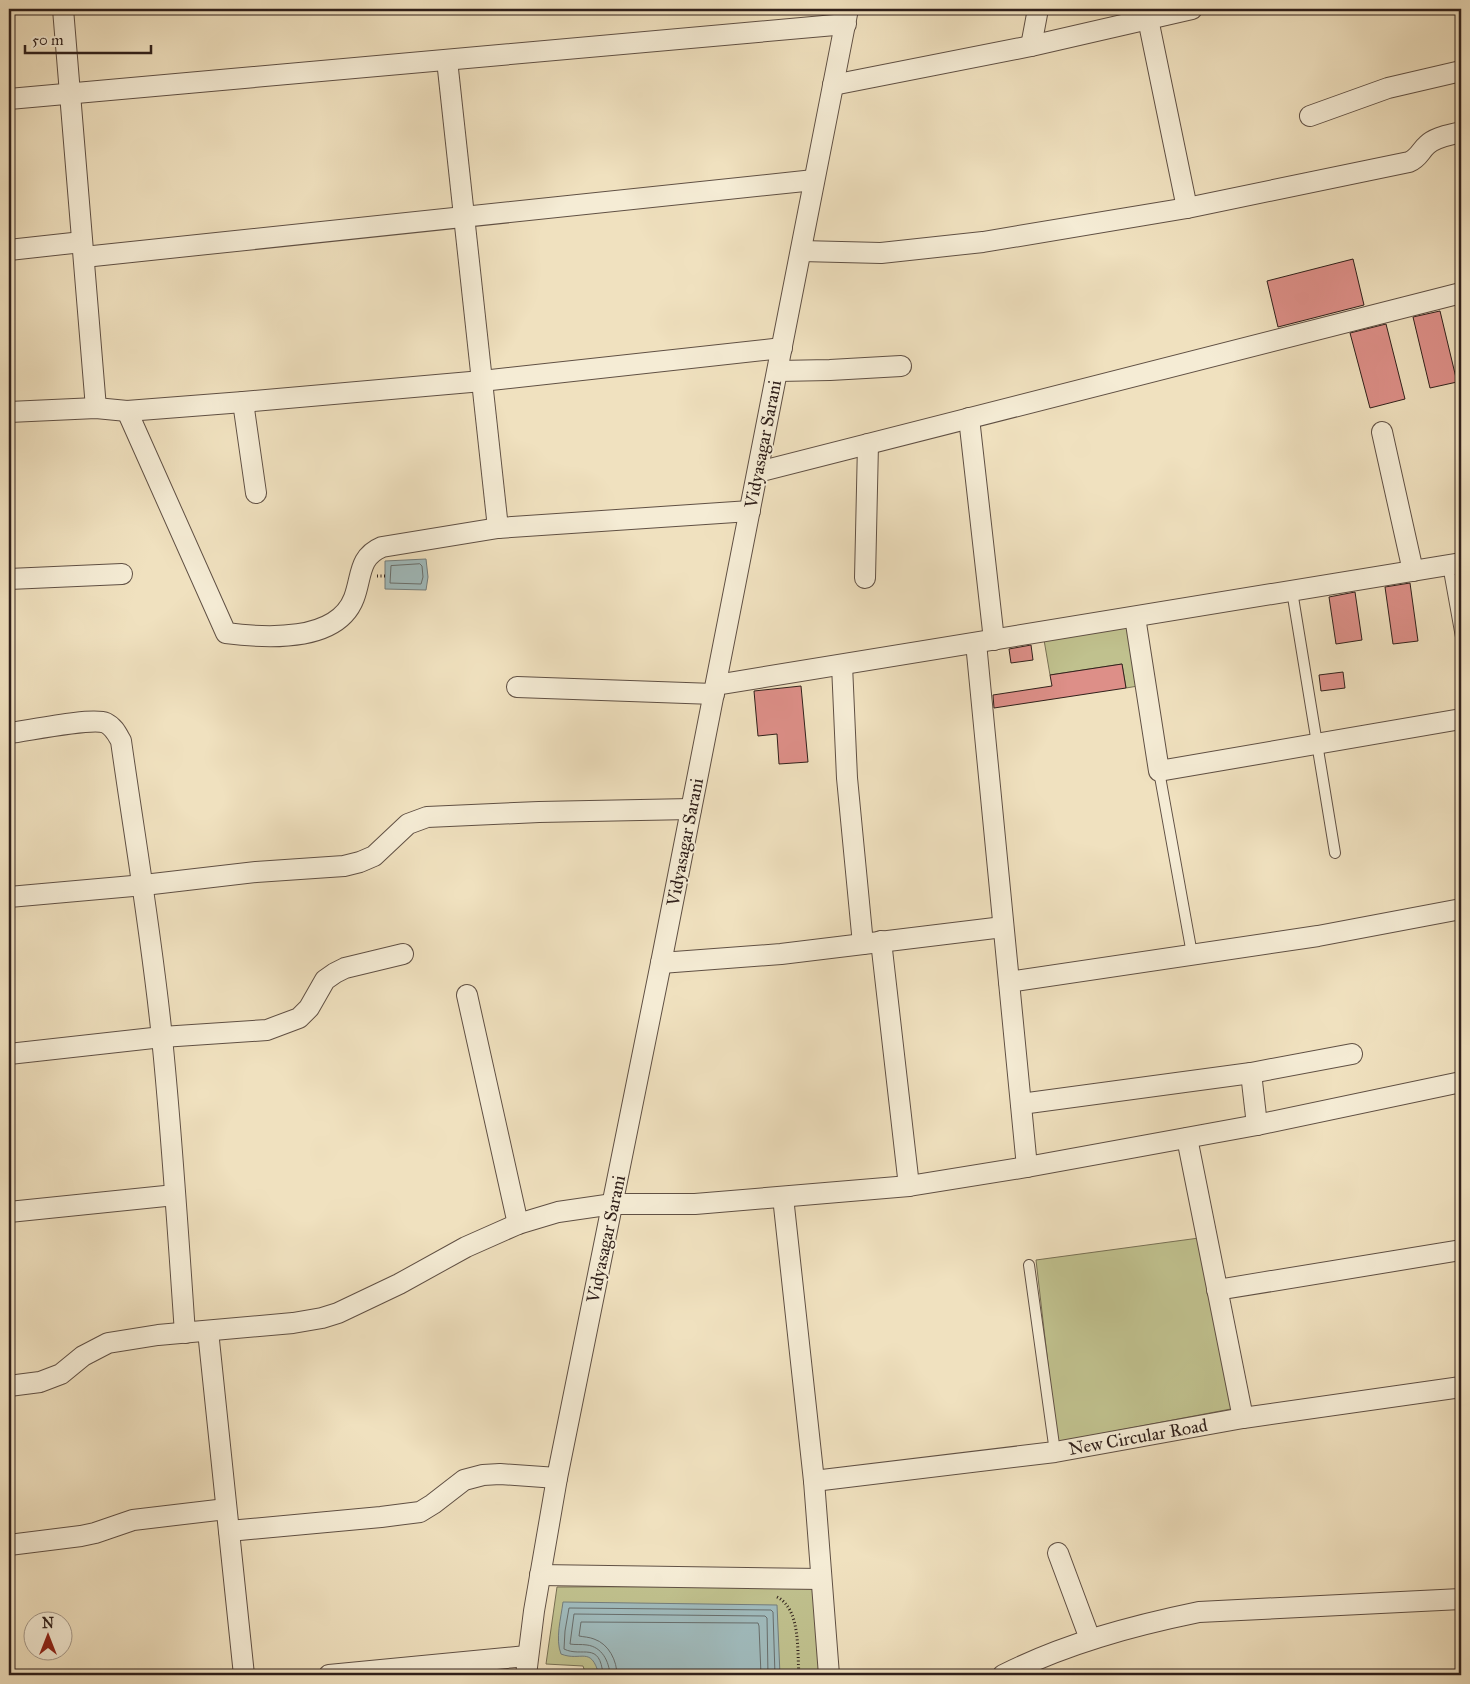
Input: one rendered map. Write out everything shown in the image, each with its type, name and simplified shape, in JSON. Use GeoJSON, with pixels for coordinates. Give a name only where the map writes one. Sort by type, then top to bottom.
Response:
{"type":"FeatureCollection","features":[{"type":"Feature","properties":{"kind":"street"},"geometry":{"type":"LineString","coordinates":[[63,9],[96,408]]}},
{"type":"Feature","properties":{"kind":"street"},"geometry":{"type":"LineString","coordinates":[[1031,46],[1038,9]]}},
{"type":"Feature","properties":{"kind":"street"},"geometry":{"type":"LineString","coordinates":[[833,85],[1031,46],[1192,9]]}},
{"type":"Feature","properties":{"kind":"street"},"geometry":{"type":"LineString","coordinates":[[9,99],[447,60],[847,17]]}},
{"type":"Feature","properties":{"kind":"street","name":"Vidyasagar Sarani"},"geometry":{"type":"LineString","coordinates":[[528,1659],[534,1611],[557,1478],[661,963],[847,17]]}},
{"type":"Feature","properties":{"kind":"street"},"geometry":{"type":"LineString","coordinates":[[1148,19],[1187,208]]}},
{"type":"Feature","properties":{"kind":"street"},"geometry":{"type":"LineString","coordinates":[[447,60],[498,528]]}},
{"type":"Feature","properties":{"kind":"street"},"geometry":{"type":"LineString","coordinates":[[1310,116],[1388,88],[1461,71]]}},
{"type":"Feature","properties":{"kind":"street"},"geometry":{"type":"LineString","coordinates":[[801,251],[881,253],[983,242],[1187,208],[1409,162],[1417,158],[1427,144],[1461,132]]}},
{"type":"Feature","properties":{"kind":"street"},"geometry":{"type":"LineString","coordinates":[[9,250],[83,250],[464,217],[814,180]]}},
{"type":"Feature","properties":{"kind":"street"},"geometry":{"type":"LineString","coordinates":[[758,472],[1461,293]]}},
{"type":"Feature","properties":{"kind":"street"},"geometry":{"type":"LineString","coordinates":[[9,412],[96,408],[127,411],[243,402],[482,381],[782,348]]}},
{"type":"Feature","properties":{"kind":"street"},"geometry":{"type":"LineString","coordinates":[[778,371],[901,366]]}},
{"type":"Feature","properties":{"kind":"street"},"geometry":{"type":"LineString","coordinates":[[243,402],[256,493]]}},
{"type":"Feature","properties":{"kind":"street"},"geometry":{"type":"LineString","coordinates":[[127,411],[226,633],[252,636],[280,635],[306,633],[327,627],[341,616],[353,601],[368,555],[382,547],[498,528],[750,511]]}},
{"type":"Feature","properties":{"kind":"street"},"geometry":{"type":"LineString","coordinates":[[969,418],[1003,927],[1027,1167]]}},
{"type":"Feature","properties":{"kind":"street"},"geometry":{"type":"LineString","coordinates":[[1382,432],[1413,571]]}},
{"type":"Feature","properties":{"kind":"street"},"geometry":{"type":"LineString","coordinates":[[865,578],[868,444]]}},
{"type":"Feature","properties":{"kind":"street"},"geometry":{"type":"LineString","coordinates":[[517,687],[595,691],[715,689],[842,666],[1455,564]]}},
{"type":"Feature","properties":{"kind":"street"},"geometry":{"type":"LineString","coordinates":[[9,579],[122,574]]}},
{"type":"Feature","properties":{"kind":"street"},"geometry":{"type":"LineString","coordinates":[[1135,617],[1159,771],[1461,719]]}},
{"type":"Feature","properties":{"kind":"street"},"geometry":{"type":"LineString","coordinates":[[842,666],[847,778],[909,1186]]}},
{"type":"Feature","properties":{"kind":"street"},"geometry":{"type":"LineString","coordinates":[[9,733],[96,722],[106,723],[116,730],[121,741],[144,885],[162,1037],[185,1332]]}},
{"type":"Feature","properties":{"kind":"street"},"geometry":{"type":"LineString","coordinates":[[9,898],[256,872],[344,866],[374,856],[408,824],[426,817],[538,812],[691,809]]}},
{"type":"Feature","properties":{"kind":"street"},"geometry":{"type":"LineString","coordinates":[[1009,982],[1318,936],[1461,909]]}},
{"type":"Feature","properties":{"kind":"street"},"geometry":{"type":"LineString","coordinates":[[661,963],[781,954],[1003,927]]}},
{"type":"Feature","properties":{"kind":"street"},"geometry":{"type":"LineString","coordinates":[[9,1054],[162,1037],[267,1030],[288,1024],[299,1018],[310,1008],[325,980],[335,973],[345,968],[403,954]]}},
{"type":"Feature","properties":{"kind":"street"},"geometry":{"type":"LineString","coordinates":[[467,995],[518,1224]]}},
{"type":"Feature","properties":{"kind":"street"},"geometry":{"type":"LineString","coordinates":[[1021,1104],[1250,1073],[1352,1054]]}},
{"type":"Feature","properties":{"kind":"street"},"geometry":{"type":"LineString","coordinates":[[1250,1073],[1257,1125]]}},
{"type":"Feature","properties":{"kind":"street"},"geometry":{"type":"LineString","coordinates":[[9,1386],[40,1382],[61,1374],[83,1356],[108,1343],[185,1332],[293,1323],[338,1313],[399,1284],[466,1247],[518,1224],[558,1212],[613,1204],[695,1204],[909,1186],[1027,1167],[1257,1125],[1461,1082]]}},
{"type":"Feature","properties":{"kind":"street"},"geometry":{"type":"LineString","coordinates":[[1187,1138],[1243,1418]]}},
{"type":"Feature","properties":{"kind":"street"},"geometry":{"type":"LineString","coordinates":[[9,1212],[174,1195]]}},
{"type":"Feature","properties":{"kind":"street"},"geometry":{"type":"LineString","coordinates":[[783,1197],[814,1481],[829,1675]]}},
{"type":"Feature","properties":{"kind":"street"},"geometry":{"type":"LineString","coordinates":[[1217,1290],[1461,1250]]}},
{"type":"Feature","properties":{"kind":"street"},"geometry":{"type":"LineString","coordinates":[[208,1331],[244,1675]]}},
{"type":"Feature","properties":{"kind":"street","name":"New Circular Road"},"geometry":{"type":"LineString","coordinates":[[814,1481],[1055,1452],[1243,1418],[1461,1387]]}},
{"type":"Feature","properties":{"kind":"street"},"geometry":{"type":"LineString","coordinates":[[229,1531],[420,1512],[464,1480],[482,1475],[500,1474],[557,1478]]}},
{"type":"Feature","properties":{"kind":"street"},"geometry":{"type":"LineString","coordinates":[[9,1545],[81,1536],[133,1520],[226,1509]]}},
{"type":"Feature","properties":{"kind":"street"},"geometry":{"type":"LineString","coordinates":[[1058,1553],[1090,1639]]}},
{"type":"Feature","properties":{"kind":"street"},"geometry":{"type":"LineString","coordinates":[[540,1575],[822,1579]]}},
{"type":"Feature","properties":{"kind":"street"},"geometry":{"type":"LineString","coordinates":[[1003,1675],[1090,1639],[1162,1619],[1199,1612],[1461,1599]]}},
{"type":"Feature","properties":{"kind":"street"},"geometry":{"type":"LineString","coordinates":[[328,1675],[528,1659]]}},
{"type":"Feature","properties":{"kind":"lane"},"geometry":{"type":"LineString","coordinates":[[1455,564],[1461,637]]}},
{"type":"Feature","properties":{"kind":"lane"},"geometry":{"type":"LineString","coordinates":[[1292,591],[1335,853]]}},
{"type":"Feature","properties":{"kind":"lane"},"geometry":{"type":"LineString","coordinates":[[1159,771],[1192,954]]}},
{"type":"Feature","properties":{"kind":"lane"},"geometry":{"type":"LineString","coordinates":[[1029,1265],[1055,1452]]}},
{"type":"Feature","properties":{"kind":"path"},"geometry":{"type":"LineString","coordinates":[[380,576],[386,576]]}},
{"type":"Feature","properties":{"kind":"path"},"geometry":{"type":"LineString","coordinates":[[769,1595],[784,1601],[793,1616],[799,1675]]}},
{"type":"Feature","properties":{"kind":"green space"},"geometry":{"type":"Polygon","coordinates":[[[1128,627],[1138,686],[1126,688],[1122,664],[1050,675],[1043,634],[1128,627]]]}},
{"type":"Feature","properties":{"kind":"green space"},"geometry":{"type":"Polygon","coordinates":[[[1199,1238],[1236,1408],[1057,1442],[1036,1260],[1199,1238]]]}},
{"type":"Feature","properties":{"kind":"green space"},"geometry":{"type":"Polygon","coordinates":[[[813,1586],[820,1675],[586,1675],[583,1666],[546,1664],[557,1587],[813,1586]]]}},
{"type":"Feature","properties":{"kind":"water"},"geometry":{"type":"Polygon","coordinates":[[[426,559],[428,577],[426,590],[385,589],[385,561],[426,559]]]}},
{"type":"Feature","properties":{"kind":"water"},"geometry":{"type":"Polygon","coordinates":[[[563,1602],[777,1605],[780,1675],[599,1675],[596,1666],[589,1657],[561,1654],[558,1635],[563,1602]]]}},
{"type":"Feature","properties":{"kind":"building"},"geometry":{"type":"Polygon","coordinates":[[[1353,259],[1364,305],[1278,327],[1267,281],[1353,259]]]}},
{"type":"Feature","properties":{"kind":"building"},"geometry":{"type":"Polygon","coordinates":[[[1440,311],[1457,382],[1430,388],[1413,317],[1440,311]]]}},
{"type":"Feature","properties":{"kind":"building"},"geometry":{"type":"Polygon","coordinates":[[[1386,324],[1405,399],[1370,408],[1350,333],[1386,324]]]}},
{"type":"Feature","properties":{"kind":"building"},"geometry":{"type":"Polygon","coordinates":[[[1410,583],[1418,641],[1393,644],[1385,587],[1410,583]]]}},
{"type":"Feature","properties":{"kind":"building"},"geometry":{"type":"Polygon","coordinates":[[[1355,592],[1362,640],[1336,644],[1329,597],[1355,592]]]}},
{"type":"Feature","properties":{"kind":"building"},"geometry":{"type":"Polygon","coordinates":[[[1031,645],[1033,660],[1011,663],[1009,649],[1031,645]]]}},
{"type":"Feature","properties":{"kind":"building"},"geometry":{"type":"Polygon","coordinates":[[[1122,664],[1126,688],[994,708],[993,695],[1052,686],[1050,675],[1122,664]]]}},
{"type":"Feature","properties":{"kind":"building"},"geometry":{"type":"Polygon","coordinates":[[[1343,672],[1345,688],[1321,691],[1319,675],[1343,672]]]}},
{"type":"Feature","properties":{"kind":"building"},"geometry":{"type":"Polygon","coordinates":[[[801,686],[808,762],[779,764],[777,734],[758,736],[754,691],[801,686]]]}}]}
